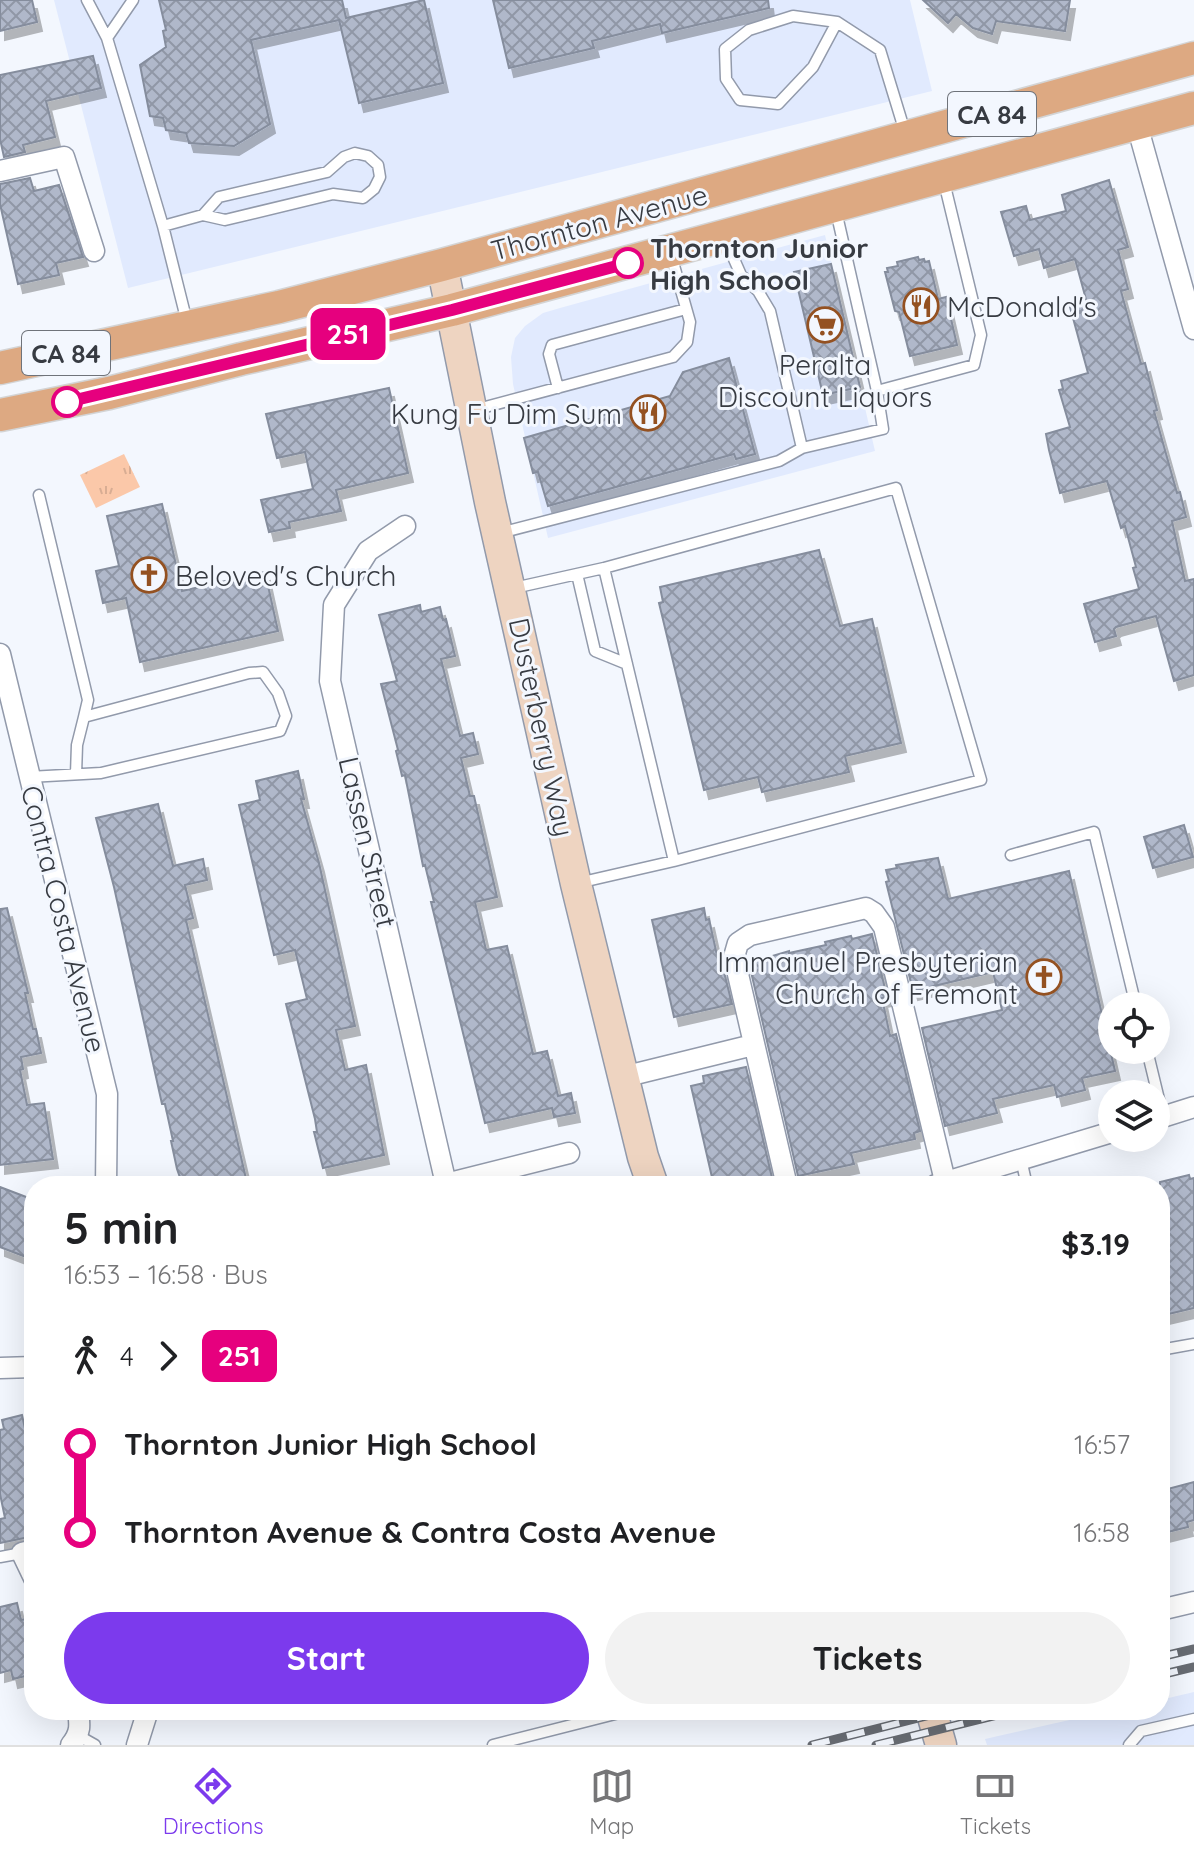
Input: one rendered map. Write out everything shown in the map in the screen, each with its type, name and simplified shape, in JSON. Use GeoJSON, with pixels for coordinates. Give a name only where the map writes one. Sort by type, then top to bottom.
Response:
{"type":"FeatureCollection","features":[{"type":"Feature","properties":{"kind":"main road","name":"Thornton Avenue"},"geometry":{"type":"LineString","coordinates":[[0,368],[279,307],[442,265],[1194,58]]}},
{"type":"Feature","properties":{"kind":"main road","name":"Thornton Avenue"},"geometry":{"type":"LineString","coordinates":[[0,415],[109,393],[452,310],[1194,108]]}},
{"type":"Feature","properties":{"kind":"main road","name":"Dusterberry Way"},"geometry":{"type":"LineString","coordinates":[[442,265],[576,884],[650,1176]]}},
{"type":"Feature","properties":{"kind":"main road"},"geometry":{"type":"LineString","coordinates":[[934,1720],[941,1745]]}},
{"type":"Feature","properties":{"kind":"street"},"geometry":{"type":"LineString","coordinates":[[1137,125],[1194,329]]}},
{"type":"Feature","properties":{"kind":"street"},"geometry":{"type":"LineString","coordinates":[[0,171],[64,157],[94,251]]}},
{"type":"Feature","properties":{"kind":"street","name":"Lassen Street"},"geometry":{"type":"LineString","coordinates":[[405,526],[368,551],[334,605],[330,681],[440,1176]]}},
{"type":"Feature","properties":{"kind":"street","name":"Contra Costa Avenue"},"geometry":{"type":"LineString","coordinates":[[0,654],[3,688],[29,777],[107,1094],[106,1176]]}},
{"type":"Feature","properties":{"kind":"street"},"geometry":{"type":"LineString","coordinates":[[785,1176],[734,957],[738,943],[750,935],[866,908],[884,927],[938,1176]]}},
{"type":"Feature","properties":{"kind":"street"},"geometry":{"type":"LineString","coordinates":[[623,1077],[753,1045]]}},
{"type":"Feature","properties":{"kind":"street"},"geometry":{"type":"LineString","coordinates":[[1170,1115],[1194,1107]]}},
{"type":"Feature","properties":{"kind":"street"},"geometry":{"type":"LineString","coordinates":[[966,1176],[1098,1136]]}},
{"type":"Feature","properties":{"kind":"street"},"geometry":{"type":"LineString","coordinates":[[478,1176],[569,1153]]}},
{"type":"Feature","properties":{"kind":"street"},"geometry":{"type":"LineString","coordinates":[[0,1368],[24,1367]]}},
{"type":"Feature","properties":{"kind":"street"},"geometry":{"type":"LineString","coordinates":[[1170,1608],[1194,1602]]}},
{"type":"Feature","properties":{"kind":"street"},"geometry":{"type":"LineString","coordinates":[[80,1720],[82,1742]]}},
{"type":"Feature","properties":{"kind":"street"},"geometry":{"type":"LineString","coordinates":[[137,1745],[145,1720]]}},
{"type":"Feature","properties":{"kind":"lane"},"geometry":{"type":"LineString","coordinates":[[87,0],[107,38],[189,326]]}},
{"type":"Feature","properties":{"kind":"lane"},"geometry":{"type":"LineString","coordinates":[[107,38],[133,0]]}},
{"type":"Feature","properties":{"kind":"lane"},"geometry":{"type":"LineString","coordinates":[[837,22],[813,67],[778,104],[740,100],[726,79],[725,49],[749,30],[793,16],[837,22],[880,50],[906,137]]}},
{"type":"Feature","properties":{"kind":"lane"},"geometry":{"type":"LineString","coordinates":[[163,226],[203,215],[225,220],[333,194],[363,198],[374,189],[380,177],[378,165],[368,156],[355,153],[344,157],[327,172],[219,197],[203,215]]}},
{"type":"Feature","properties":{"kind":"lane"},"geometry":{"type":"LineString","coordinates":[[877,391],[974,365],[981,335],[943,177]]}},
{"type":"Feature","properties":{"kind":"lane"},"geometry":{"type":"LineString","coordinates":[[498,534],[779,461],[802,448],[883,429],[834,205]]}},
{"type":"Feature","properties":{"kind":"lane"},"geometry":{"type":"LineString","coordinates":[[724,236],[741,275],[758,291],[770,311],[802,448]]}},
{"type":"Feature","properties":{"kind":"lane"},"geometry":{"type":"LineString","coordinates":[[472,411],[673,357],[687,342],[690,322],[670,251]]}},
{"type":"Feature","properties":{"kind":"lane"},"geometry":{"type":"LineString","coordinates":[[558,388],[549,354],[552,345],[686,309]]}},
{"type":"Feature","properties":{"kind":"lane"},"geometry":{"type":"LineString","coordinates":[[512,588],[604,568],[896,488],[981,780],[576,884]]}},
{"type":"Feature","properties":{"kind":"lane"},"geometry":{"type":"LineString","coordinates":[[39,495],[88,700],[77,745],[76,774]]}},
{"type":"Feature","properties":{"kind":"lane"},"geometry":{"type":"LineString","coordinates":[[604,568],[674,861]]}},
{"type":"Feature","properties":{"kind":"lane"},"geometry":{"type":"LineString","coordinates":[[577,574],[595,651],[627,664]]}},
{"type":"Feature","properties":{"kind":"lane"},"geometry":{"type":"LineString","coordinates":[[29,777],[101,773],[280,731],[286,716],[278,693],[263,672],[249,673],[84,717]]}},
{"type":"Feature","properties":{"kind":"lane"},"geometry":{"type":"LineString","coordinates":[[1011,855],[1094,832],[1133,992]]}},
{"type":"Feature","properties":{"kind":"lane"},"geometry":{"type":"LineString","coordinates":[[1021,1159],[1025,1176]]}},
{"type":"Feature","properties":{"kind":"lane"},"geometry":{"type":"LineString","coordinates":[[1170,1348],[1194,1344]]}},
{"type":"Feature","properties":{"kind":"lane"},"geometry":{"type":"LineString","coordinates":[[0,1557],[24,1553]]}},
{"type":"Feature","properties":{"kind":"lane"},"geometry":{"type":"LineString","coordinates":[[1129,1745],[1141,1731],[1194,1719]]}},
{"type":"Feature","properties":{"kind":"lane"},"geometry":{"type":"LineString","coordinates":[[493,1745],[592,1720]]}},
{"type":"Feature","properties":{"kind":"shaded area","name":"Thornton Junior High School"},"geometry":{"type":"Polygon","coordinates":[[[54,0],[910,0],[932,91],[128,288],[54,0]]]}},
{"type":"Feature","properties":{"kind":"shaded area"},"geometry":{"type":"Polygon","coordinates":[[[825,235],[875,451],[548,538],[513,384],[511,357],[515,338],[525,326],[543,313],[825,235]]]}},
{"type":"Feature","properties":{"kind":"shaded area"},"geometry":{"type":"Polygon","coordinates":[[[1194,1692],[1194,1745],[987,1745],[985,1739],[1070,1720],[1170,1720],[1170,1698],[1194,1692]]]}},
{"type":"Feature","properties":{"kind":"green space"},"geometry":{"type":"Polygon","coordinates":[[[124,454],[140,487],[96,508],[80,475],[124,454]]]}},
{"type":"Feature","properties":{"kind":"building"},"geometry":{"type":"Polygon","coordinates":[[[0,0],[32,0],[37,22],[0,31],[0,0]]]}},
{"type":"Feature","properties":{"kind":"building"},"geometry":{"type":"Polygon","coordinates":[[[159,0],[342,0],[346,18],[424,0],[443,83],[359,103],[339,20],[251,40],[270,124],[234,146],[189,143],[186,133],[166,130],[163,118],[150,116],[140,65],[166,47],[163,31],[166,30],[159,0]]]}},
{"type":"Feature","properties":{"kind":"building"},"geometry":{"type":"Polygon","coordinates":[[[493,0],[768,0],[769,8],[662,33],[660,24],[592,41],[594,48],[509,68],[493,0]]]}},
{"type":"Feature","properties":{"kind":"building"},"geometry":{"type":"Polygon","coordinates":[[[923,0],[1070,0],[1065,31],[996,21],[992,34],[973,28],[956,14],[948,23],[923,0]]]}},
{"type":"Feature","properties":{"kind":"building"},"geometry":{"type":"Polygon","coordinates":[[[93,56],[101,88],[46,101],[55,137],[23,145],[25,152],[4,157],[0,139],[0,75],[93,56]]]}},
{"type":"Feature","properties":{"kind":"building"},"geometry":{"type":"Polygon","coordinates":[[[30,178],[34,191],[59,185],[83,257],[56,263],[59,275],[18,284],[0,204],[0,184],[30,178]]]}},
{"type":"Feature","properties":{"kind":"building"},"geometry":{"type":"Polygon","coordinates":[[[1109,180],[1128,247],[1118,250],[1128,289],[1121,291],[1141,364],[1145,363],[1157,410],[1154,411],[1186,517],[1172,521],[1185,581],[1194,579],[1194,675],[1174,681],[1156,616],[1116,627],[1116,636],[1095,642],[1084,604],[1139,589],[1125,526],[1121,528],[1107,481],[1060,493],[1046,434],[1070,427],[1059,390],[1063,389],[1061,381],[1088,373],[1070,307],[1087,303],[1075,259],[1044,268],[1039,249],[1014,256],[1001,212],[1026,206],[1030,220],[1066,211],[1062,195],[1109,180]]]}},
{"type":"Feature","properties":{"kind":"building","name":"McDonald's"},"geometry":{"type":"Polygon","coordinates":[[[918,257],[919,260],[929,261],[938,299],[946,297],[957,345],[910,356],[885,272],[888,272],[887,268],[898,266],[897,262],[918,257]]]}},
{"type":"Feature","properties":{"kind":"building"},"geometry":{"type":"Polygon","coordinates":[[[831,264],[860,387],[823,395],[794,272],[831,264]]]}},
{"type":"Feature","properties":{"kind":"building"},"geometry":{"type":"Polygon","coordinates":[[[729,358],[755,454],[736,459],[734,454],[548,506],[538,472],[533,473],[524,438],[670,396],[683,372],[729,358]]]}},
{"type":"Feature","properties":{"kind":"building"},"geometry":{"type":"Polygon","coordinates":[[[389,388],[408,473],[336,490],[341,511],[289,522],[290,528],[269,532],[261,500],[313,489],[305,452],[277,458],[266,414],[389,388]]]}},
{"type":"Feature","properties":{"kind":"building"},"geometry":{"type":"Polygon","coordinates":[[[162,504],[182,591],[265,572],[278,631],[140,662],[126,598],[103,603],[96,571],[119,566],[107,516],[162,504]]]}},
{"type":"Feature","properties":{"kind":"building"},"geometry":{"type":"Polygon","coordinates":[[[819,550],[840,626],[872,619],[901,743],[845,756],[849,772],[762,792],[758,777],[704,790],[659,603],[663,602],[660,587],[819,550]]]}},
{"type":"Feature","properties":{"kind":"building"},"geometry":{"type":"Polygon","coordinates":[[[420,605],[421,612],[440,607],[443,620],[446,619],[455,656],[441,659],[460,736],[473,733],[478,754],[461,758],[470,796],[474,796],[497,897],[475,902],[486,950],[507,946],[533,1054],[547,1051],[558,1096],[571,1093],[575,1113],[554,1117],[552,1108],[485,1123],[381,684],[397,681],[379,615],[420,605]]]}},
{"type":"Feature","properties":{"kind":"building"},"geometry":{"type":"Polygon","coordinates":[[[298,771],[304,799],[301,799],[319,863],[355,1026],[336,1030],[345,1070],[366,1065],[384,1155],[323,1168],[314,1132],[317,1132],[315,1119],[286,1004],[307,999],[295,950],[274,955],[239,805],[260,800],[256,781],[298,771]]]}},
{"type":"Feature","properties":{"kind":"building"},"geometry":{"type":"Polygon","coordinates":[[[158,804],[173,866],[203,859],[207,880],[185,885],[193,918],[186,920],[245,1176],[179,1176],[96,818],[158,804]]]}},
{"type":"Feature","properties":{"kind":"building"},"geometry":{"type":"Polygon","coordinates":[[[1184,825],[1193,857],[1153,868],[1144,837],[1184,825]]]}},
{"type":"Feature","properties":{"kind":"building"},"geometry":{"type":"Polygon","coordinates":[[[938,858],[948,899],[1069,871],[1098,997],[1098,1064],[1113,1064],[1115,1071],[1082,1078],[1085,1090],[1057,1097],[1054,1085],[993,1099],[997,1113],[945,1126],[922,1028],[1002,1010],[993,972],[913,991],[886,882],[889,881],[886,870],[897,868],[896,865],[938,858]]]}},
{"type":"Feature","properties":{"kind":"building"},"geometry":{"type":"Polygon","coordinates":[[[7,908],[41,1053],[21,1057],[23,1069],[20,1070],[27,1105],[44,1103],[53,1159],[0,1165],[0,909],[7,908]]]}},
{"type":"Feature","properties":{"kind":"building"},"geometry":{"type":"Polygon","coordinates":[[[704,908],[732,1004],[674,1017],[652,920],[704,908]]]}},
{"type":"Feature","properties":{"kind":"building"},"geometry":{"type":"Polygon","coordinates":[[[872,934],[887,997],[882,998],[890,1036],[896,1034],[920,1131],[914,1133],[915,1139],[851,1153],[854,1164],[798,1176],[749,963],[789,951],[826,945],[825,942],[872,934]]]}},
{"type":"Feature","properties":{"kind":"building"},"geometry":{"type":"Polygon","coordinates":[[[746,1067],[772,1176],[712,1176],[691,1086],[704,1083],[703,1076],[746,1067]]]}},
{"type":"Feature","properties":{"kind":"building"},"geometry":{"type":"Polygon","coordinates":[[[1189,1175],[1190,1179],[1194,1178],[1194,1308],[1170,1314],[1170,1180],[1189,1175]]]}},
{"type":"Feature","properties":{"kind":"building"},"geometry":{"type":"Polygon","coordinates":[[[0,1187],[24,1196],[24,1256],[0,1247],[0,1187]]]}},
{"type":"Feature","properties":{"kind":"building"},"geometry":{"type":"Polygon","coordinates":[[[22,1415],[24,1424],[24,1538],[0,1543],[0,1519],[5,1518],[0,1494],[2,1420],[22,1415]]]}},
{"type":"Feature","properties":{"kind":"building"},"geometry":{"type":"Polygon","coordinates":[[[1194,1482],[1194,1520],[1187,1522],[1188,1527],[1170,1532],[1170,1488],[1194,1482]]]}},
{"type":"Feature","properties":{"kind":"building"},"geometry":{"type":"Polygon","coordinates":[[[17,1603],[21,1620],[24,1619],[24,1676],[13,1679],[11,1670],[0,1673],[0,1607],[17,1603]]]}},
{"type":"Feature","properties":{"kind":"railway"},"geometry":{"type":"LineString","coordinates":[[1170,1655],[1194,1649]]}},
{"type":"Feature","properties":{"kind":"railway"},"geometry":{"type":"LineString","coordinates":[[1170,1673],[1194,1667]]}},
{"type":"Feature","properties":{"kind":"railway"},"geometry":{"type":"LineString","coordinates":[[812,1745],[911,1720]]}},
{"type":"Feature","properties":{"kind":"railway"},"geometry":{"type":"LineString","coordinates":[[876,1745],[977,1720]]}},
{"type":"Feature","properties":{"kind":"bus line","name":"251"},"geometry":{"type":"LineString","coordinates":[[67,402],[452,310],[628,263]]}},
{"type":"Feature","properties":{"kind":"place","name":"Thornton Junior High School"},"geometry":{"type":"Point","coordinates":[628,263]}},
{"type":"Feature","properties":{"kind":"place","name":"McDonald's"},"geometry":{"type":"Point","coordinates":[921,306]}},
{"type":"Feature","properties":{"kind":"place","name":"Peralta Discount Liquors"},"geometry":{"type":"Point","coordinates":[825,325]}},
{"type":"Feature","properties":{"kind":"place","name":"Kung Fu Dim Sum"},"geometry":{"type":"Point","coordinates":[648,413]}},
{"type":"Feature","properties":{"kind":"place","name":"Beloved's Church"},"geometry":{"type":"Point","coordinates":[149,575]}},
{"type":"Feature","properties":{"kind":"place","name":"Immanuel Presbyterian Church of Fremont"},"geometry":{"type":"Point","coordinates":[1044,977]}}]}
